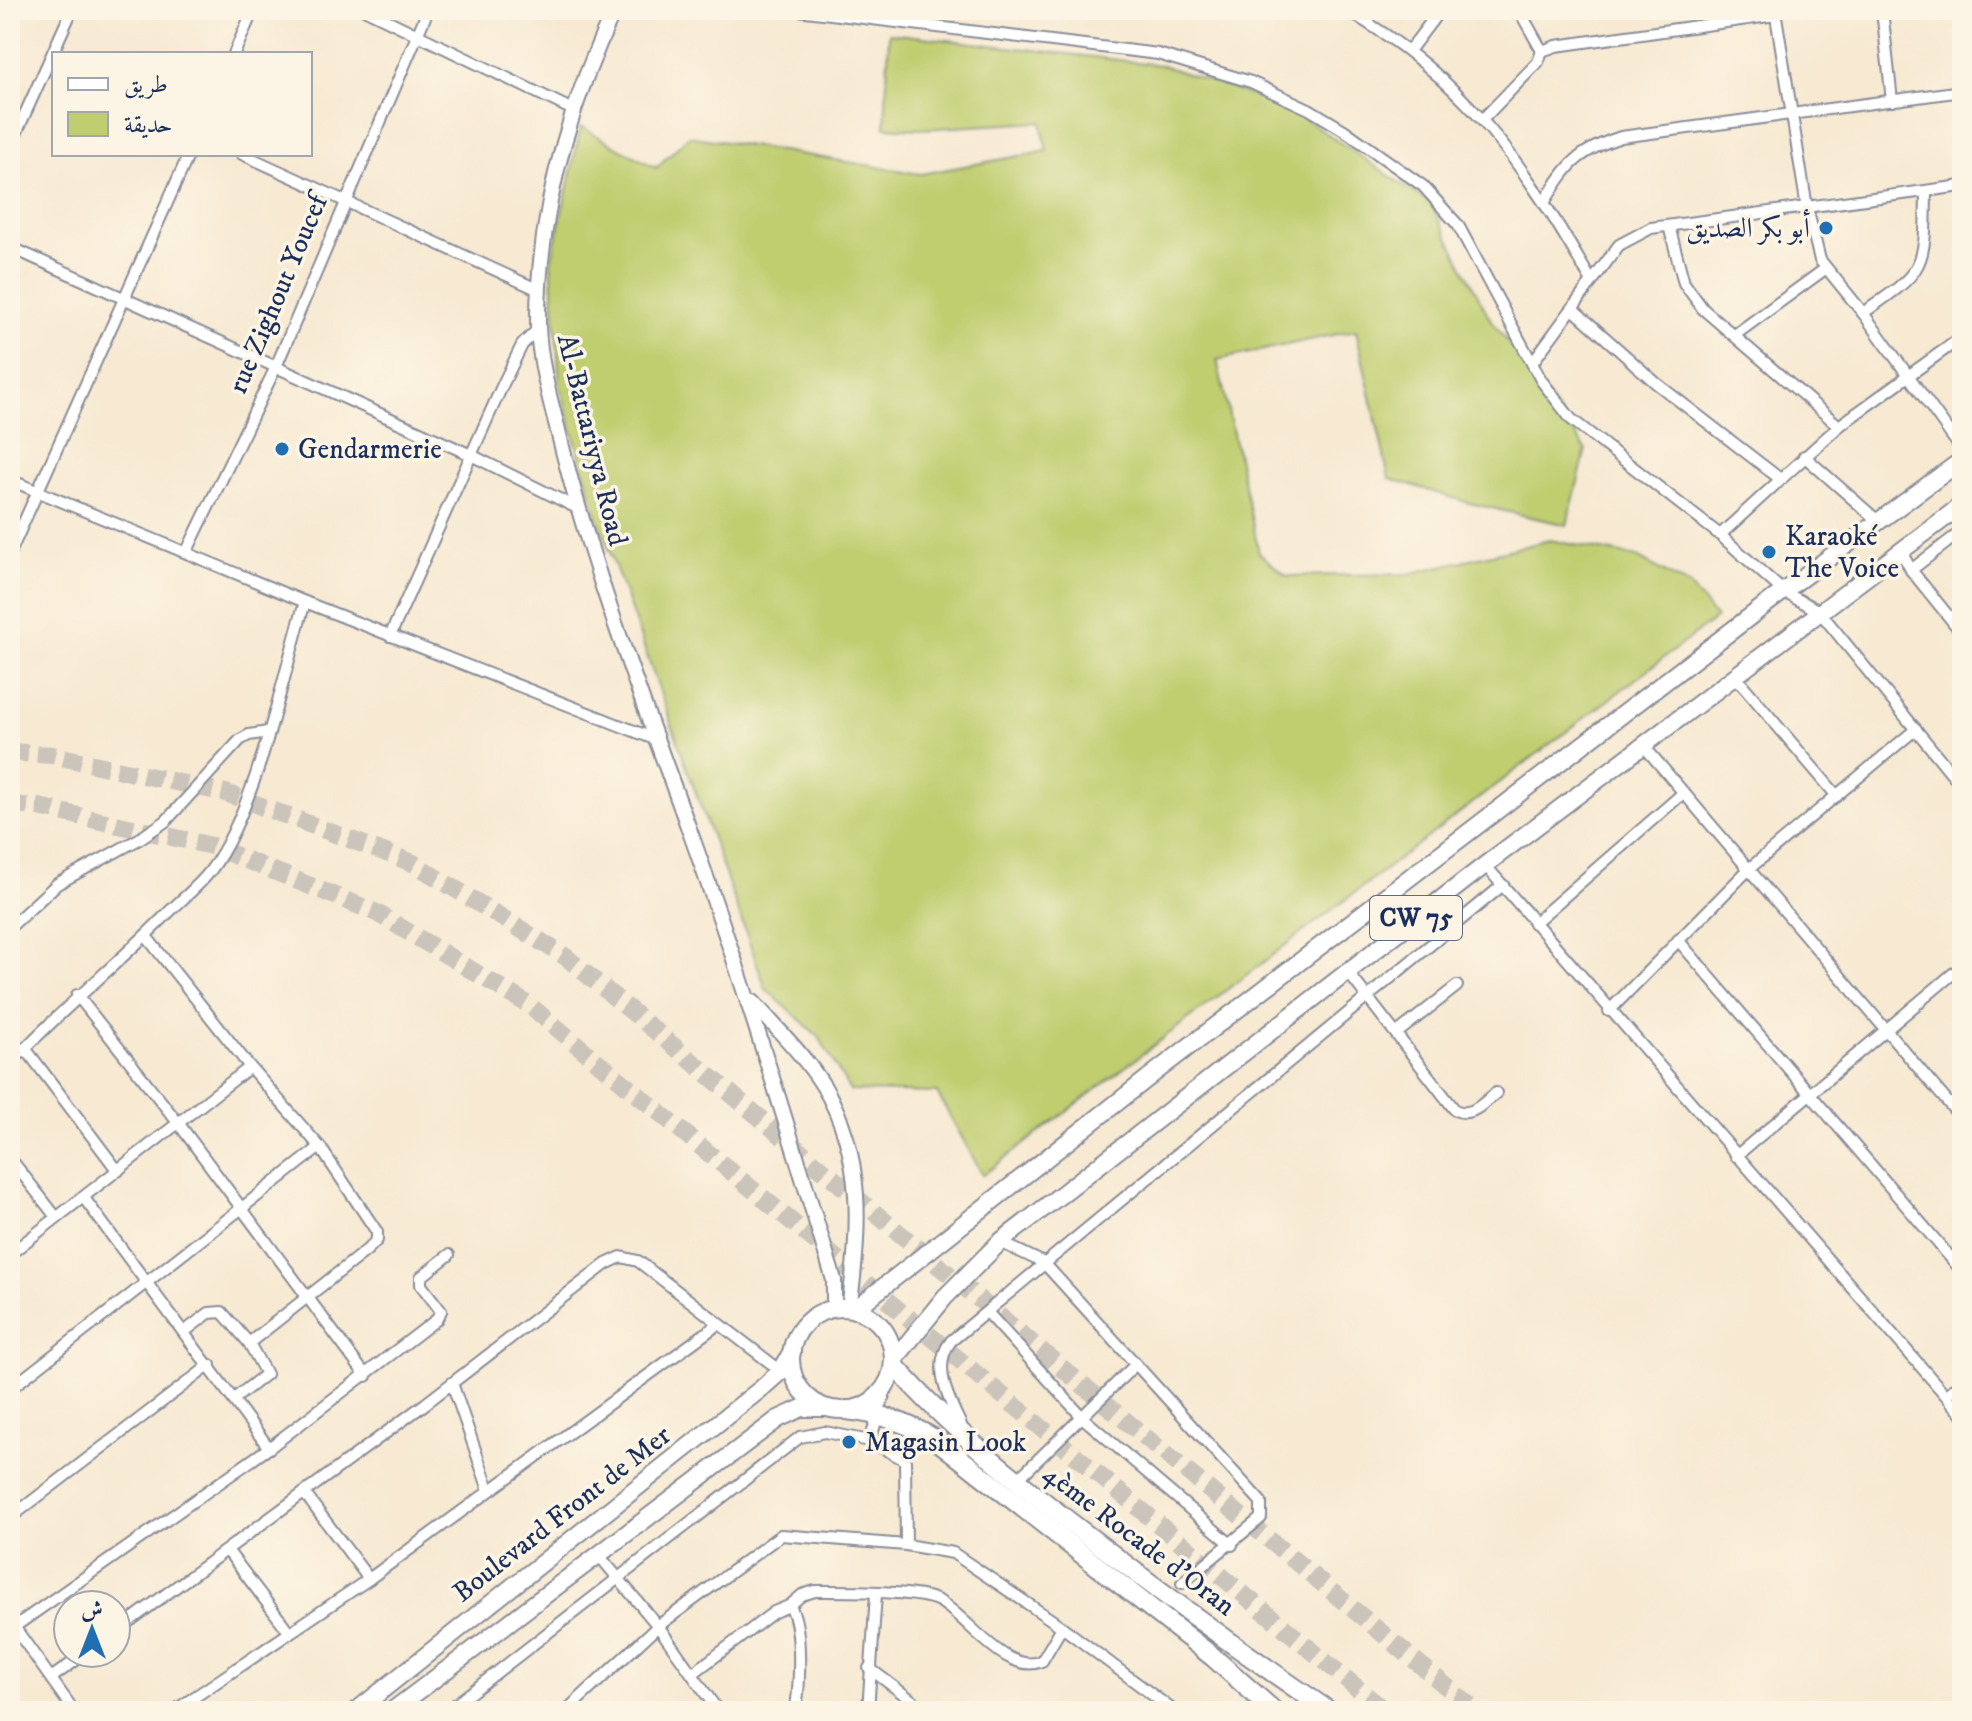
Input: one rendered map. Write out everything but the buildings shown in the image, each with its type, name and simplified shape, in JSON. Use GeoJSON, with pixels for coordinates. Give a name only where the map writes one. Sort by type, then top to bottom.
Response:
{"type":"FeatureCollection","features":[{"type":"Feature","properties":{"kind":"highway","name":"4ème Rocade d'Oran"},"geometry":{"type":"LineString","coordinates":[[894,1363],[928,1403],[1016,1481],[1225,1641],[1329,1711]]}},
{"type":"Feature","properties":{"kind":"highway","name":"4ème Rocade d'Oran"},"geometry":{"type":"LineString","coordinates":[[838,1409],[878,1414],[910,1424],[938,1441],[1213,1657],[1274,1711]]}},
{"type":"Feature","properties":{"kind":"main road","name":"Al-Battariyya Road"},"geometry":{"type":"LineString","coordinates":[[614,10],[573,110],[554,178],[539,290],[538,329],[549,393],[577,508],[748,995],[834,1280],[846,1309]]}},
{"type":"Feature","properties":{"kind":"main road"},"geometry":{"type":"LineString","coordinates":[[838,1409],[815,1402],[796,1381],[792,1352],[802,1328],[811,1319],[846,1309],[1784,592],[1962,460]]}},
{"type":"Feature","properties":{"kind":"main road","name":"CW 75"},"geometry":{"type":"LineString","coordinates":[[894,1363],[936,1307],[1000,1242],[1485,865],[1962,505]]}},
{"type":"Feature","properties":{"kind":"main road"},"geometry":{"type":"LineString","coordinates":[[748,995],[811,1068],[844,1131],[857,1192],[846,1309]]}},
{"type":"Feature","properties":{"kind":"main road"},"geometry":{"type":"LineString","coordinates":[[392,1711],[778,1419],[802,1408],[838,1409],[870,1402],[887,1385],[894,1363],[882,1327],[846,1309]]}},
{"type":"Feature","properties":{"kind":"main road","name":"Boulevard Front de Mer"},"geometry":{"type":"LineString","coordinates":[[356,1711],[781,1371],[792,1352]]}},
{"type":"Feature","properties":{"kind":"street"},"geometry":{"type":"LineString","coordinates":[[56,52],[72,10]]}},
{"type":"Feature","properties":{"kind":"street"},"geometry":{"type":"LineString","coordinates":[[235,52],[253,10]]}},
{"type":"Feature","properties":{"kind":"street"},"geometry":{"type":"LineString","coordinates":[[366,10],[573,110]]}},
{"type":"Feature","properties":{"kind":"street","name":"rue Zighout Youcef"},"geometry":{"type":"LineString","coordinates":[[187,551],[275,369],[343,201],[428,10]]}},
{"type":"Feature","properties":{"kind":"street"},"geometry":{"type":"LineString","coordinates":[[798,10],[1158,54],[1251,82],[1309,109],[1388,160],[1423,186],[1443,206],[1491,282],[1549,393],[1571,419],[1720,535],[1784,592],[1819,611],[1962,786]]}},
{"type":"Feature","properties":{"kind":"street"},"geometry":{"type":"LineString","coordinates":[[1346,10],[1409,51],[1483,119],[1545,201],[1592,282]]}},
{"type":"Feature","properties":{"kind":"street"},"geometry":{"type":"LineString","coordinates":[[1409,51],[1440,10]]}},
{"type":"Feature","properties":{"kind":"street"},"geometry":{"type":"LineString","coordinates":[[1483,119],[1538,62],[1542,51],[1519,10]]}},
{"type":"Feature","properties":{"kind":"street"},"geometry":{"type":"LineString","coordinates":[[1882,10],[1892,101]]}},
{"type":"Feature","properties":{"kind":"street"},"geometry":{"type":"LineString","coordinates":[[1542,51],[1556,46],[1775,13],[1816,250],[1825,269],[1863,313],[1962,450]]}},
{"type":"Feature","properties":{"kind":"street"},"geometry":{"type":"LineString","coordinates":[[10,147],[51,66]]}},
{"type":"Feature","properties":{"kind":"street"},"geometry":{"type":"LineString","coordinates":[[1545,201],[1570,163],[1589,147],[1621,137],[1791,111],[1962,91]]}},
{"type":"Feature","properties":{"kind":"street"},"geometry":{"type":"LineString","coordinates":[[10,553],[188,156]]}},
{"type":"Feature","properties":{"kind":"street"},"geometry":{"type":"LineString","coordinates":[[246,156],[539,290]]}},
{"type":"Feature","properties":{"kind":"street"},"geometry":{"type":"LineString","coordinates":[[1532,363],[1619,245],[1651,228],[1962,186]]}},
{"type":"Feature","properties":{"kind":"street"},"geometry":{"type":"LineString","coordinates":[[1863,313],[1905,284],[1922,261],[1926,192]]}},
{"type":"Feature","properties":{"kind":"street"},"geometry":{"type":"LineString","coordinates":[[1669,226],[1684,283],[1703,309],[1736,334],[1839,426]]}},
{"type":"Feature","properties":{"kind":"street"},"geometry":{"type":"LineString","coordinates":[[10,247],[471,455],[577,508]]}},
{"type":"Feature","properties":{"kind":"street"},"geometry":{"type":"LineString","coordinates":[[1736,334],[1825,269]]}},
{"type":"Feature","properties":{"kind":"street"},"geometry":{"type":"LineString","coordinates":[[1573,309],[1656,383],[1779,478]]}},
{"type":"Feature","properties":{"kind":"street"},"geometry":{"type":"LineString","coordinates":[[390,636],[513,362],[522,345],[538,329]]}},
{"type":"Feature","properties":{"kind":"street"},"geometry":{"type":"LineString","coordinates":[[1720,535],[1839,426],[1962,337]]}},
{"type":"Feature","properties":{"kind":"street"},"geometry":{"type":"LineString","coordinates":[[1804,456],[1879,522]]}},
{"type":"Feature","properties":{"kind":"street"},"geometry":{"type":"LineString","coordinates":[[10,480],[305,602],[657,740]]}},
{"type":"Feature","properties":{"kind":"street"},"geometry":{"type":"LineString","coordinates":[[1911,570],[1962,531]]}},
{"type":"Feature","properties":{"kind":"street"},"geometry":{"type":"LineString","coordinates":[[1900,549],[1911,570],[1962,633]]}},
{"type":"Feature","properties":{"kind":"street"},"geometry":{"type":"LineString","coordinates":[[10,1064],[77,995],[146,936],[210,872],[228,843],[268,732],[305,602]]}},
{"type":"Feature","properties":{"kind":"street"},"geometry":{"type":"LineString","coordinates":[[1735,676],[1837,796]]}},
{"type":"Feature","properties":{"kind":"street"},"geometry":{"type":"LineString","coordinates":[[1609,1011],[1750,868],[1916,729]]}},
{"type":"Feature","properties":{"kind":"street"},"geometry":{"type":"LineString","coordinates":[[10,927],[57,884],[166,821],[240,740],[268,732]]}},
{"type":"Feature","properties":{"kind":"street"},"geometry":{"type":"LineString","coordinates":[[1643,745],[1962,1119]]}},
{"type":"Feature","properties":{"kind":"street"},"geometry":{"type":"LineString","coordinates":[[1534,923],[1682,794]]}},
{"type":"Feature","properties":{"kind":"street"},"geometry":{"type":"LineString","coordinates":[[1485,865],[1962,1414]]}},
{"type":"Feature","properties":{"kind":"street"},"geometry":{"type":"LineString","coordinates":[[965,1434],[943,1381],[943,1354],[951,1341],[1503,885]]}},
{"type":"Feature","properties":{"kind":"street"},"geometry":{"type":"LineString","coordinates":[[146,936],[250,1067],[320,1147],[374,1223],[377,1240],[249,1343]]}},
{"type":"Feature","properties":{"kind":"street"},"geometry":{"type":"LineString","coordinates":[[1678,940],[1962,1271]]}},
{"type":"Feature","properties":{"kind":"street"},"geometry":{"type":"LineString","coordinates":[[1736,1156],[1962,966]]}},
{"type":"Feature","properties":{"kind":"street"},"geometry":{"type":"LineString","coordinates":[[1347,971],[1459,1113],[1475,1111],[1496,1093]]}},
{"type":"Feature","properties":{"kind":"street"},"geometry":{"type":"LineString","coordinates":[[1397,1033],[1457,986]]}},
{"type":"Feature","properties":{"kind":"street"},"geometry":{"type":"LineString","coordinates":[[77,995],[179,1124],[366,1376]]}},
{"type":"Feature","properties":{"kind":"street"},"geometry":{"type":"LineString","coordinates":[[25,1048],[118,1171]]}},
{"type":"Feature","properties":{"kind":"street"},"geometry":{"type":"LineString","coordinates":[[10,1254],[250,1067]]}},
{"type":"Feature","properties":{"kind":"street"},"geometry":{"type":"LineString","coordinates":[[10,1389],[239,1207],[320,1147]]}},
{"type":"Feature","properties":{"kind":"street"},"geometry":{"type":"LineString","coordinates":[[10,1158],[56,1217]]}},
{"type":"Feature","properties":{"kind":"street"},"geometry":{"type":"LineString","coordinates":[[84,1198],[147,1279],[269,1448]]}},
{"type":"Feature","properties":{"kind":"street"},"geometry":{"type":"LineString","coordinates":[[1000,1242],[1044,1263],[1134,1366],[1261,1502],[1261,1518],[1232,1545],[1182,1583]]}},
{"type":"Feature","properties":{"kind":"street"},"geometry":{"type":"LineString","coordinates":[[74,1711],[12,1624],[269,1448],[441,1316],[420,1280],[449,1255]]}},
{"type":"Feature","properties":{"kind":"street"},"geometry":{"type":"LineString","coordinates":[[132,1619],[305,1494],[606,1264],[621,1257],[638,1261],[717,1325],[781,1371]]}},
{"type":"Feature","properties":{"kind":"street"},"geometry":{"type":"LineString","coordinates":[[184,1332],[209,1313],[222,1312],[249,1343],[266,1374],[234,1399]]}},
{"type":"Feature","properties":{"kind":"street"},"geometry":{"type":"LineString","coordinates":[[988,1313],[1083,1418],[1232,1545]]}},
{"type":"Feature","properties":{"kind":"street"},"geometry":{"type":"LineString","coordinates":[[174,1711],[369,1579],[717,1325]]}},
{"type":"Feature","properties":{"kind":"street"},"geometry":{"type":"LineString","coordinates":[[10,1518],[210,1365]]}},
{"type":"Feature","properties":{"kind":"street"},"geometry":{"type":"LineString","coordinates":[[1016,1481],[1134,1366]]}},
{"type":"Feature","properties":{"kind":"street"},"geometry":{"type":"LineString","coordinates":[[1947,1395],[1962,1382]]}},
{"type":"Feature","properties":{"kind":"street"},"geometry":{"type":"LineString","coordinates":[[452,1383],[489,1490]]}},
{"type":"Feature","properties":{"kind":"street"},"geometry":{"type":"LineString","coordinates":[[870,1441],[887,1385]]}},
{"type":"Feature","properties":{"kind":"street"},"geometry":{"type":"LineString","coordinates":[[447,1711],[800,1437],[825,1432],[870,1441],[905,1460],[906,1545]]}},
{"type":"Feature","properties":{"kind":"street"},"geometry":{"type":"LineString","coordinates":[[305,1494],[369,1579]]}},
{"type":"Feature","properties":{"kind":"street"},"geometry":{"type":"LineString","coordinates":[[566,1711],[658,1626],[776,1536],[941,1549],[966,1559],[1174,1711]]}},
{"type":"Feature","properties":{"kind":"street"},"geometry":{"type":"LineString","coordinates":[[227,1550],[290,1633]]}},
{"type":"Feature","properties":{"kind":"street"},"geometry":{"type":"LineString","coordinates":[[597,1553],[658,1626],[718,1711]]}},
{"type":"Feature","properties":{"kind":"street"},"geometry":{"type":"LineString","coordinates":[[692,1674],[774,1612],[815,1591],[938,1601],[1012,1660],[1028,1665],[1042,1661],[1062,1627]]}},
{"type":"Feature","properties":{"kind":"street"},"geometry":{"type":"LineString","coordinates":[[868,1711],[876,1594]]}},
{"type":"Feature","properties":{"kind":"street"},"geometry":{"type":"LineString","coordinates":[[789,1606],[797,1623],[799,1686],[795,1711]]}},
{"type":"Feature","properties":{"kind":"street"},"geometry":{"type":"LineString","coordinates":[[869,1668],[926,1711]]}},
{"type":"Feature","properties":{"kind":"street"},"geometry":{"type":"LineString","coordinates":[[51,1678],[64,1669]]}},
{"type":"Feature","properties":{"kind":"green space"},"geometry":{"type":"Polygon","coordinates":[[[889,33],[1161,65],[1289,108],[1431,204],[1488,315],[1586,450],[1567,525],[1469,503],[1389,478],[1356,330],[1217,360],[1259,553],[1287,576],[1408,574],[1550,540],[1637,557],[1690,586],[1716,618],[983,1175],[937,1093],[850,1091],[819,1037],[766,989],[594,507],[560,386],[551,262],[581,127],[656,168],[689,136],[921,174],[1047,151],[1041,122],[921,129],[885,127],[889,33]]]}},
{"type":"Feature","properties":{"kind":"tunnel"},"geometry":{"type":"LineString","coordinates":[[10,752],[52,755],[226,793],[413,863],[566,957],[1476,1711]]}},
{"type":"Feature","properties":{"kind":"tunnel"},"geometry":{"type":"LineString","coordinates":[[10,805],[39,807],[212,846],[377,913],[529,1005],[1385,1711]]}},
{"type":"Feature","properties":{"kind":"place","name":"أبو بكر الصديق"},"geometry":{"type":"Point","coordinates":[1826,228]}},
{"type":"Feature","properties":{"kind":"place","name":"Gendarmerie"},"geometry":{"type":"Point","coordinates":[282,449]}},
{"type":"Feature","properties":{"kind":"place","name":"Karaoké The Voice"},"geometry":{"type":"Point","coordinates":[1769,552]}},
{"type":"Feature","properties":{"kind":"place","name":"Magasin Look"},"geometry":{"type":"Point","coordinates":[849,1442]}}]}
